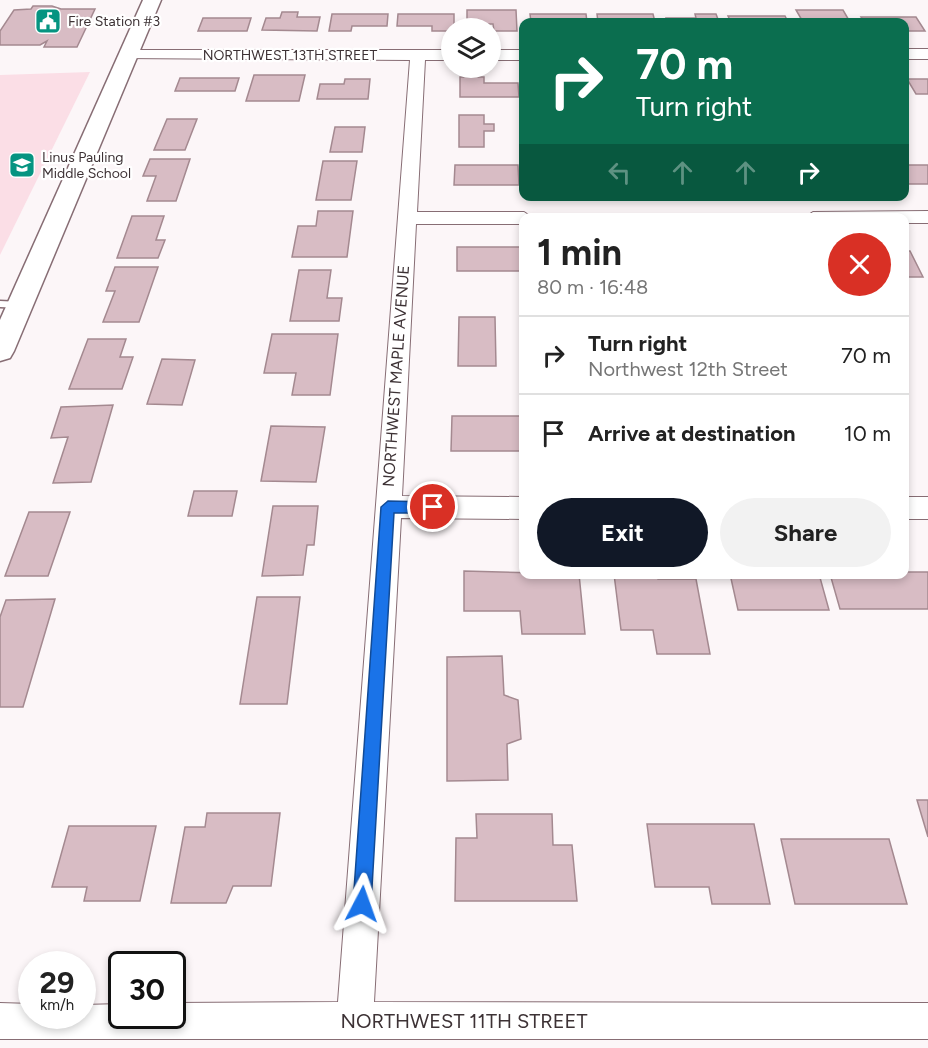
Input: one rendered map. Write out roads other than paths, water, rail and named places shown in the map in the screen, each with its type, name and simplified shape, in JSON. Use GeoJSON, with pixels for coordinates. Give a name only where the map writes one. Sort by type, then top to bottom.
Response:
{"type":"FeatureCollection","features":[{"type":"Feature","properties":{"kind":"main road"},"geometry":{"type":"LineString","coordinates":[[0,351],[10,304],[152,0]]}},
{"type":"Feature","properties":{"kind":"street"},"geometry":{"type":"LineString","coordinates":[[909,54],[928,54]]}},
{"type":"Feature","properties":{"kind":"street","name":"NORTHWEST 13TH STREET"},"geometry":{"type":"LineString","coordinates":[[128,55],[441,55]]}},
{"type":"Feature","properties":{"kind":"street","name":"NORTHWEST MAPLE AVENUE"},"geometry":{"type":"LineString","coordinates":[[355,1021],[418,55]]}},
{"type":"Feature","properties":{"kind":"street"},"geometry":{"type":"LineString","coordinates":[[501,55],[519,55]]}},
{"type":"Feature","properties":{"kind":"street"},"geometry":{"type":"LineString","coordinates":[[407,218],[519,218]]}},
{"type":"Feature","properties":{"kind":"street"},"geometry":{"type":"LineString","coordinates":[[909,218],[928,218]]}},
{"type":"Feature","properties":{"kind":"street"},"geometry":{"type":"LineString","coordinates":[[388,507],[519,508]]}},
{"type":"Feature","properties":{"kind":"street"},"geometry":{"type":"LineString","coordinates":[[909,508],[928,508]]}},
{"type":"Feature","properties":{"kind":"street","name":"NORTHWEST 11TH STREET"},"geometry":{"type":"LineString","coordinates":[[0,1021],[81,1023],[205,1020],[928,1021]]}},
{"type":"Feature","properties":{"kind":"place","name":"Fire Station #3"},"geometry":{"type":"Point","coordinates":[48,21]}},
{"type":"Feature","properties":{"kind":"place","name":"Linus Pauling Middle School"},"geometry":{"type":"Point","coordinates":[22,165]}}]}
